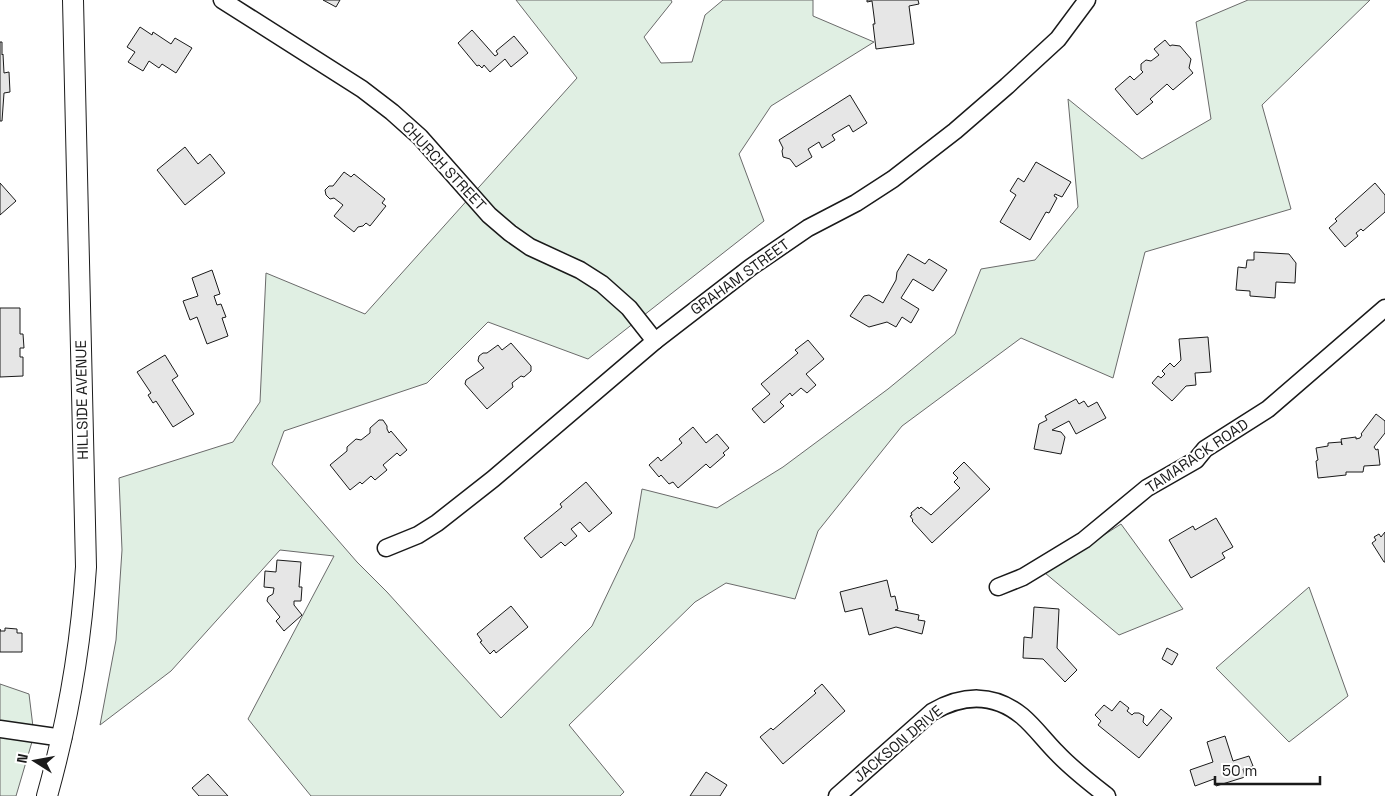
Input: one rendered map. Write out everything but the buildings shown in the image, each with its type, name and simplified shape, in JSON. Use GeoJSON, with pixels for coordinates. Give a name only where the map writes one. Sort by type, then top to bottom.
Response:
{"type":"FeatureCollection","features":[{"type":"Feature","properties":{"kind":"main road","name":"HILLSIDE AVENUE"},"geometry":{"type":"LineString","coordinates":[[47,796],[63,738],[83,612],[86,567],[73,0]]}},
{"type":"Feature","properties":{"kind":"street","name":"CHURCH STREET"},"geometry":{"type":"LineString","coordinates":[[222,0],[362,89],[392,112],[420,137],[489,215],[530,247],[580,270],[602,284],[629,308],[655,341]]}},
{"type":"Feature","properties":{"kind":"street","name":"GRAHAM STREET"},"geometry":{"type":"LineString","coordinates":[[386,548],[418,535],[437,524],[493,479],[655,341],[751,267],[808,228],[856,203],[894,179],[955,130],[1058,39],[1087,0]]}},
{"type":"Feature","properties":{"kind":"street","name":"TAMARACK ROAD"},"geometry":{"type":"LineString","coordinates":[[998,587],[1023,577],[1084,540],[1148,488],[1196,460],[1205,449],[1268,409],[1385,308]]}},
{"type":"Feature","properties":{"kind":"street","name":"JACKSON DRIVE"},"geometry":{"type":"LineString","coordinates":[[837,796],[932,712],[960,700],[979,698],[1010,708],[1024,718],[1080,775],[1107,796]]}},
{"type":"Feature","properties":{"kind":"street"},"geometry":{"type":"LineString","coordinates":[[0,729],[63,738]]}},
{"type":"Feature","properties":{"kind":"green space"},"geometry":{"type":"Polygon","coordinates":[[[516,0],[671,0],[672,2],[644,37],[661,63],[692,62],[705,15],[723,0],[813,0],[813,16],[874,42],[771,106],[739,154],[764,221],[588,359],[488,322],[427,383],[284,431],[272,464],[357,562],[387,592],[501,718],[592,626],[634,538],[642,489],[717,508],[783,467],[888,389],[955,334],[981,269],[1035,260],[1078,207],[1068,99],[1142,159],[1211,119],[1196,22],[1248,0],[1370,0],[1262,105],[1291,209],[1145,252],[1113,378],[1021,338],[902,426],[818,531],[795,599],[726,583],[695,602],[569,725],[624,792],[620,796],[311,796],[248,719],[334,556],[280,550],[171,671],[100,725],[116,640],[122,550],[119,478],[233,442],[260,402],[266,273],[365,314],[577,78],[516,0]]]}},
{"type":"Feature","properties":{"kind":"green space"},"geometry":{"type":"Polygon","coordinates":[[[1121,524],[1183,609],[1119,635],[1045,573],[1121,524]]]}},
{"type":"Feature","properties":{"kind":"green space"},"geometry":{"type":"Polygon","coordinates":[[[1309,587],[1348,696],[1289,742],[1216,668],[1309,587]]]}},
{"type":"Feature","properties":{"kind":"green space"},"geometry":{"type":"Polygon","coordinates":[[[0,684],[29,694],[34,735],[16,796],[0,796],[0,684]]]}}]}
